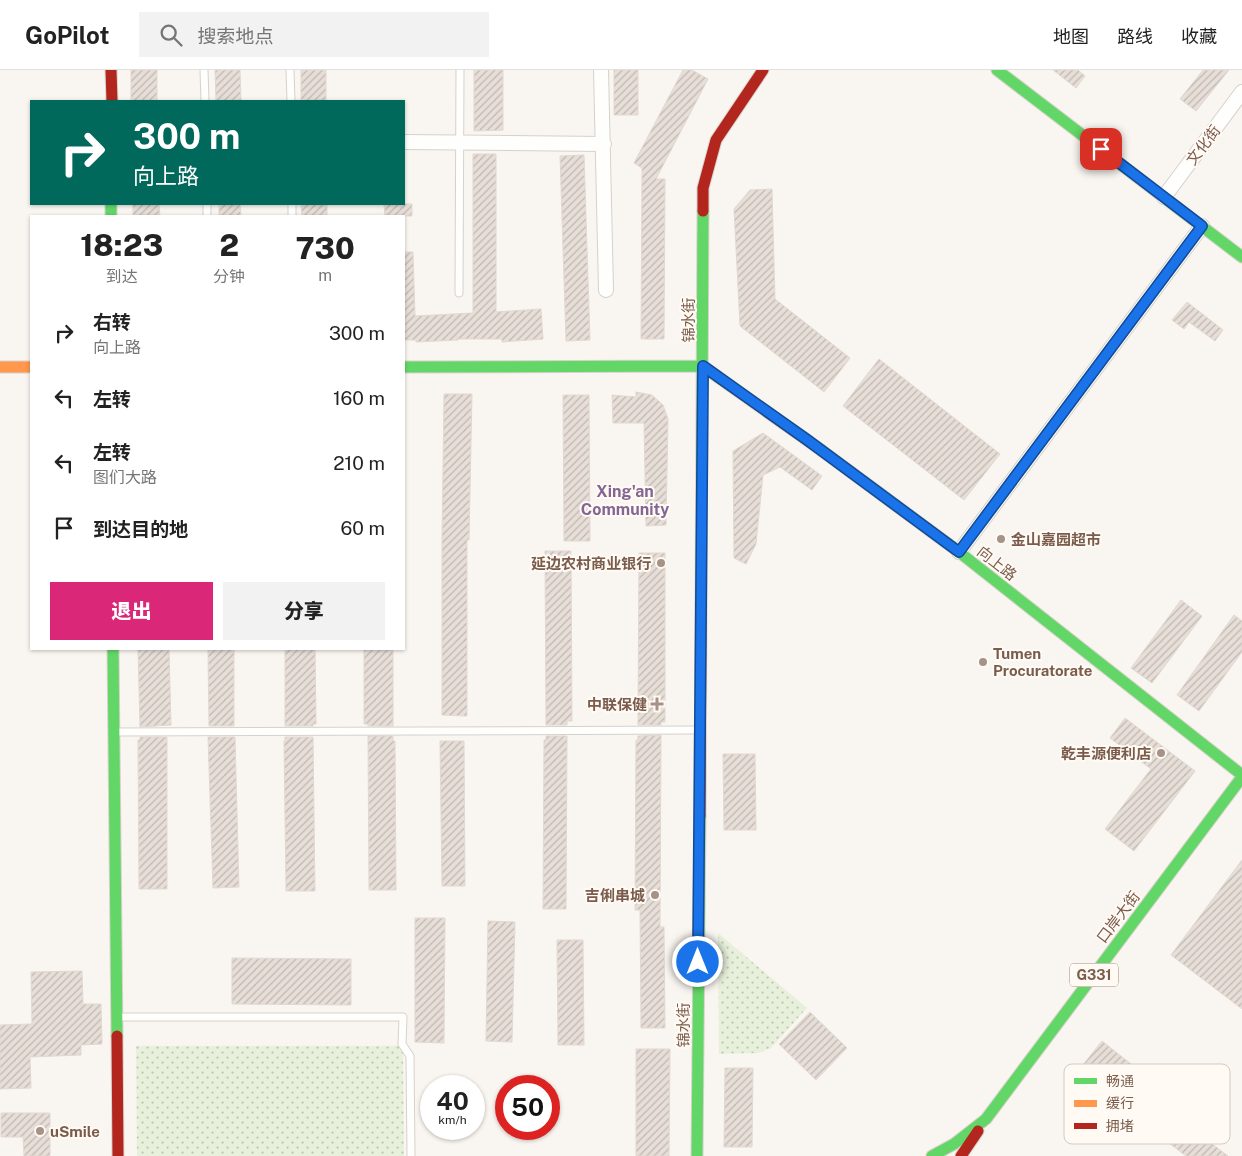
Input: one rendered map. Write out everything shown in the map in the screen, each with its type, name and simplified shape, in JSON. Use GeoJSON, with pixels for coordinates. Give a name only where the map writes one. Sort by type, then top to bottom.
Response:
{"type":"FeatureCollection","features":[{"type":"Feature","properties":{"kind":"main road"},"geometry":{"type":"LineString","coordinates":[[111,70],[112,100]]}},
{"type":"Feature","properties":{"kind":"main road","name":"锦水街"},"geometry":{"type":"LineString","coordinates":[[697,1156],[703,188],[716,140],[763,70]]}},
{"type":"Feature","properties":{"kind":"main road"},"geometry":{"type":"LineString","coordinates":[[997,70],[1242,257]]}},
{"type":"Feature","properties":{"kind":"main road"},"geometry":{"type":"LineString","coordinates":[[405,367],[703,366]]}},
{"type":"Feature","properties":{"kind":"main road","name":"向上路"},"geometry":{"type":"LineString","coordinates":[[703,366],[959,552],[1242,776]]}},
{"type":"Feature","properties":{"kind":"main road"},"geometry":{"type":"LineString","coordinates":[[0,367],[30,367]]}},
{"type":"Feature","properties":{"kind":"main road"},"geometry":{"type":"LineString","coordinates":[[112,650],[118,1156]]}},
{"type":"Feature","properties":{"kind":"main road","name":"口岸大街"},"geometry":{"type":"LineString","coordinates":[[932,1156],[954,1144],[986,1119],[1242,776]]}},
{"type":"Feature","properties":{"kind":"main road"},"geometry":{"type":"LineString","coordinates":[[961,1156],[986,1119]]}},
{"type":"Feature","properties":{"kind":"street"},"geometry":{"type":"LineString","coordinates":[[602,70],[606,290]]}},
{"type":"Feature","properties":{"kind":"street","name":"文化街"},"geometry":{"type":"LineString","coordinates":[[1164,197],[1242,92]]}},
{"type":"Feature","properties":{"kind":"street"},"geometry":{"type":"LineString","coordinates":[[405,142],[604,144]]}},
{"type":"Feature","properties":{"kind":"street"},"geometry":{"type":"LineString","coordinates":[[959,552],[1202,226]]}},
{"type":"Feature","properties":{"kind":"lane"},"geometry":{"type":"LineString","coordinates":[[204,70],[205,100]]}},
{"type":"Feature","properties":{"kind":"lane"},"geometry":{"type":"LineString","coordinates":[[290,70],[291,100]]}},
{"type":"Feature","properties":{"kind":"lane"},"geometry":{"type":"LineString","coordinates":[[459,293],[460,70]]}},
{"type":"Feature","properties":{"kind":"lane"},"geometry":{"type":"LineString","coordinates":[[113,732],[700,730]]}},
{"type":"Feature","properties":{"kind":"lane"},"geometry":{"type":"LineString","coordinates":[[116,1017],[403,1017],[402,1044],[410,1056],[411,1156]]}},
{"type":"Feature","properties":{"kind":"green space"},"geometry":{"type":"Polygon","coordinates":[[[718,933],[807,1008],[771,1048],[758,1053],[719,1054],[718,933]]]}},
{"type":"Feature","properties":{"kind":"green space"},"geometry":{"type":"Polygon","coordinates":[[[136,1046],[403,1046],[404,1156],[137,1156],[136,1046]]]}},
{"type":"Feature","properties":{"kind":"building"},"geometry":{"type":"Polygon","coordinates":[[[131,70],[157,70],[157,100],[131,100],[131,70]]]}},
{"type":"Feature","properties":{"kind":"building"},"geometry":{"type":"Polygon","coordinates":[[[215,70],[240,70],[241,100],[216,100],[215,70]]]}},
{"type":"Feature","properties":{"kind":"building"},"geometry":{"type":"Polygon","coordinates":[[[301,70],[326,70],[326,100],[301,100],[301,70]]]}},
{"type":"Feature","properties":{"kind":"building"},"geometry":{"type":"Polygon","coordinates":[[[474,70],[503,70],[503,130],[474,131],[474,70]]]}},
{"type":"Feature","properties":{"kind":"building"},"geometry":{"type":"Polygon","coordinates":[[[614,70],[638,70],[638,115],[614,115],[614,70]]]}},
{"type":"Feature","properties":{"kind":"building"},"geometry":{"type":"Polygon","coordinates":[[[683,70],[692,70],[708,79],[656,179],[665,179],[664,339],[641,339],[642,168],[634,163],[683,70]]]}},
{"type":"Feature","properties":{"kind":"building"},"geometry":{"type":"Polygon","coordinates":[[[1053,70],[1078,70],[1085,76],[1076,88],[1053,70]]]}},
{"type":"Feature","properties":{"kind":"building"},"geometry":{"type":"Polygon","coordinates":[[[1203,70],[1229,70],[1196,111],[1180,99],[1203,70]]]}},
{"type":"Feature","properties":{"kind":"building"},"geometry":{"type":"Polygon","coordinates":[[[473,154],[496,154],[496,312],[541,309],[543,339],[502,342],[502,339],[458,339],[416,342],[416,340],[405,340],[405,252],[413,252],[415,316],[473,313],[473,154]]]}},
{"type":"Feature","properties":{"kind":"building"},"geometry":{"type":"Polygon","coordinates":[[[584,155],[590,340],[566,341],[560,156],[584,155]]]}},
{"type":"Feature","properties":{"kind":"building"},"geometry":{"type":"Polygon","coordinates":[[[772,189],[775,299],[850,358],[824,392],[740,326],[734,209],[750,190],[772,189]]]}},
{"type":"Feature","properties":{"kind":"building"},"geometry":{"type":"Polygon","coordinates":[[[412,204],[412,216],[385,215],[384,205],[412,204]]]}},
{"type":"Feature","properties":{"kind":"building"},"geometry":{"type":"Polygon","coordinates":[[[133,205],[159,205],[160,215],[133,215],[133,205]]]}},
{"type":"Feature","properties":{"kind":"building"},"geometry":{"type":"Polygon","coordinates":[[[219,205],[240,205],[241,215],[219,215],[219,205]]]}},
{"type":"Feature","properties":{"kind":"building"},"geometry":{"type":"Polygon","coordinates":[[[301,205],[327,205],[327,215],[302,215],[301,205]]]}},
{"type":"Feature","properties":{"kind":"building"},"geometry":{"type":"Polygon","coordinates":[[[1187,302],[1223,330],[1215,341],[1189,322],[1184,329],[1172,320],[1187,302]]]}},
{"type":"Feature","properties":{"kind":"building"},"geometry":{"type":"Polygon","coordinates":[[[879,359],[1000,454],[964,500],[843,406],[879,359]]]}},
{"type":"Feature","properties":{"kind":"building"},"geometry":{"type":"Polygon","coordinates":[[[636,392],[652,395],[663,405],[668,419],[666,525],[646,526],[644,423],[613,423],[612,395],[636,397],[636,392]]]}},
{"type":"Feature","properties":{"kind":"building"},"geometry":{"type":"Polygon","coordinates":[[[444,394],[472,394],[469,540],[467,540],[467,716],[442,715],[444,394]]]}},
{"type":"Feature","properties":{"kind":"building"},"geometry":{"type":"Polygon","coordinates":[[[563,395],[589,395],[590,541],[564,541],[563,395]]]}},
{"type":"Feature","properties":{"kind":"building"},"geometry":{"type":"Polygon","coordinates":[[[763,433],[822,476],[812,490],[780,467],[763,475],[756,544],[746,564],[734,558],[733,451],[763,433]]]}},
{"type":"Feature","properties":{"kind":"building"},"geometry":{"type":"Polygon","coordinates":[[[545,551],[571,551],[572,721],[567,721],[567,725],[546,725],[545,551]]]}},
{"type":"Feature","properties":{"kind":"building"},"geometry":{"type":"Polygon","coordinates":[[[639,553],[665,553],[665,722],[661,722],[661,725],[638,725],[639,553]]]}},
{"type":"Feature","properties":{"kind":"building"},"geometry":{"type":"Polygon","coordinates":[[[1181,600],[1202,616],[1152,683],[1131,668],[1181,600]]]}},
{"type":"Feature","properties":{"kind":"building"},"geometry":{"type":"Polygon","coordinates":[[[1234,615],[1242,621],[1242,652],[1199,711],[1177,695],[1234,615]]]}},
{"type":"Feature","properties":{"kind":"building"},"geometry":{"type":"Polygon","coordinates":[[[138,650],[169,650],[171,725],[140,727],[138,650]]]}},
{"type":"Feature","properties":{"kind":"building"},"geometry":{"type":"Polygon","coordinates":[[[208,650],[234,650],[234,726],[209,726],[208,650]]]}},
{"type":"Feature","properties":{"kind":"building"},"geometry":{"type":"Polygon","coordinates":[[[285,650],[315,650],[316,724],[313,724],[313,726],[285,726],[285,650]]]}},
{"type":"Feature","properties":{"kind":"building"},"geometry":{"type":"Polygon","coordinates":[[[364,650],[393,650],[393,726],[368,726],[368,724],[364,724],[364,650]]]}},
{"type":"Feature","properties":{"kind":"building"},"geometry":{"type":"Polygon","coordinates":[[[1125,718],[1195,771],[1134,851],[1105,829],[1151,769],[1110,738],[1125,718]]]}},
{"type":"Feature","properties":{"kind":"building"},"geometry":{"type":"Polygon","coordinates":[[[661,735],[660,927],[664,927],[665,1028],[641,1028],[640,910],[635,910],[636,740],[638,740],[638,736],[661,735]]]}},
{"type":"Feature","properties":{"kind":"building"},"geometry":{"type":"Polygon","coordinates":[[[368,736],[393,736],[393,741],[395,741],[396,890],[369,890],[368,736]]]}},
{"type":"Feature","properties":{"kind":"building"},"geometry":{"type":"Polygon","coordinates":[[[546,736],[567,736],[566,909],[543,909],[544,740],[546,740],[546,736]]]}},
{"type":"Feature","properties":{"kind":"building"},"geometry":{"type":"Polygon","coordinates":[[[140,737],[167,737],[167,889],[139,889],[138,740],[140,740],[140,737]]]}},
{"type":"Feature","properties":{"kind":"building"},"geometry":{"type":"Polygon","coordinates":[[[208,737],[235,737],[239,887],[213,888],[208,737]]]}},
{"type":"Feature","properties":{"kind":"building"},"geometry":{"type":"Polygon","coordinates":[[[285,737],[313,737],[315,891],[286,891],[285,737]]]}},
{"type":"Feature","properties":{"kind":"building"},"geometry":{"type":"Polygon","coordinates":[[[440,741],[464,741],[465,886],[442,886],[440,741]]]}},
{"type":"Feature","properties":{"kind":"building"},"geometry":{"type":"Polygon","coordinates":[[[723,754],[755,754],[756,830],[724,830],[723,754]]]}},
{"type":"Feature","properties":{"kind":"building"},"geometry":{"type":"Polygon","coordinates":[[[1242,860],[1242,1009],[1171,955],[1242,860]]]}},
{"type":"Feature","properties":{"kind":"building"},"geometry":{"type":"Polygon","coordinates":[[[415,918],[445,918],[444,1043],[415,1042],[415,918]]]}},
{"type":"Feature","properties":{"kind":"building"},"geometry":{"type":"Polygon","coordinates":[[[488,921],[515,922],[512,1042],[486,1041],[488,921]]]}},
{"type":"Feature","properties":{"kind":"building"},"geometry":{"type":"Polygon","coordinates":[[[557,940],[583,940],[584,1045],[558,1045],[557,940]]]}},
{"type":"Feature","properties":{"kind":"building"},"geometry":{"type":"Polygon","coordinates":[[[232,958],[351,959],[351,1005],[232,1004],[232,958]]]}},
{"type":"Feature","properties":{"kind":"building"},"geometry":{"type":"Polygon","coordinates":[[[82,971],[83,1004],[101,1004],[102,1044],[81,1045],[81,1055],[30,1057],[31,1088],[0,1089],[0,1025],[32,1024],[31,972],[82,971]]]}},
{"type":"Feature","properties":{"kind":"building"},"geometry":{"type":"Polygon","coordinates":[[[810,1012],[847,1048],[816,1080],[779,1044],[810,1012]]]}},
{"type":"Feature","properties":{"kind":"building"},"geometry":{"type":"Polygon","coordinates":[[[1102,1041],[1131,1064],[1084,1064],[1102,1041]]]}},
{"type":"Feature","properties":{"kind":"building"},"geometry":{"type":"Polygon","coordinates":[[[636,1049],[670,1049],[669,1156],[636,1156],[636,1049]]]}},
{"type":"Feature","properties":{"kind":"building"},"geometry":{"type":"Polygon","coordinates":[[[725,1068],[753,1068],[752,1147],[724,1147],[725,1068]]]}},
{"type":"Feature","properties":{"kind":"building"},"geometry":{"type":"Polygon","coordinates":[[[1,1113],[50,1113],[50,1156],[24,1156],[23,1137],[1,1137],[1,1113]]]}},
{"type":"Feature","properties":{"kind":"building"},"geometry":{"type":"Polygon","coordinates":[[[1170,1144],[1212,1144],[1228,1156],[1186,1156],[1170,1144]]]}},
{"type":"Feature","properties":{"kind":"traffic: fast"},"geometry":{"type":"LineString","coordinates":[[997,70],[1242,257]]}},
{"type":"Feature","properties":{"kind":"traffic: fast"},"geometry":{"type":"LineString","coordinates":[[111,205],[111,215]]}},
{"type":"Feature","properties":{"kind":"traffic: fast"},"geometry":{"type":"LineString","coordinates":[[701,605],[703,211]]}},
{"type":"Feature","properties":{"kind":"traffic: fast"},"geometry":{"type":"LineString","coordinates":[[405,367],[703,366],[718,377]]}},
{"type":"Feature","properties":{"kind":"traffic: fast"},"geometry":{"type":"LineString","coordinates":[[821,450],[959,552],[1242,775]]}},
{"type":"Feature","properties":{"kind":"traffic: fast"},"geometry":{"type":"LineString","coordinates":[[113,650],[117,1036]]}},
{"type":"Feature","properties":{"kind":"traffic: fast"},"geometry":{"type":"LineString","coordinates":[[932,1156],[954,1144],[986,1119],[1242,777]]}},
{"type":"Feature","properties":{"kind":"traffic: fast"},"geometry":{"type":"LineString","coordinates":[[697,1156],[700,816]]}},
{"type":"Feature","properties":{"kind":"traffic: slow"},"geometry":{"type":"LineString","coordinates":[[0,367],[30,367]]}},
{"type":"Feature","properties":{"kind":"traffic: jam"},"geometry":{"type":"LineString","coordinates":[[111,70],[112,100]]}},
{"type":"Feature","properties":{"kind":"traffic: jam"},"geometry":{"type":"LineString","coordinates":[[703,211],[703,188],[716,140],[763,70]]}},
{"type":"Feature","properties":{"kind":"traffic: jam"},"geometry":{"type":"LineString","coordinates":[[718,377],[821,450]]}},
{"type":"Feature","properties":{"kind":"traffic: jam"},"geometry":{"type":"LineString","coordinates":[[700,816],[701,605]]}},
{"type":"Feature","properties":{"kind":"traffic: jam"},"geometry":{"type":"LineString","coordinates":[[117,1036],[118,1156]]}},
{"type":"Feature","properties":{"kind":"traffic: jam"},"geometry":{"type":"LineString","coordinates":[[961,1156],[978,1131]]}},
{"type":"Feature","properties":{"kind":"place","name":"金山嘉园超市"},"geometry":{"type":"Point","coordinates":[1001,539]}},
{"type":"Feature","properties":{"kind":"place","name":"延边农村商业银行"},"geometry":{"type":"Point","coordinates":[661,563]}},
{"type":"Feature","properties":{"kind":"place","name":"Tumen Procuratorate"},"geometry":{"type":"Point","coordinates":[983,662]}},
{"type":"Feature","properties":{"kind":"place","name":"中联保健"},"geometry":{"type":"Point","coordinates":[657,704]}},
{"type":"Feature","properties":{"kind":"place","name":"乾丰源便利店"},"geometry":{"type":"Point","coordinates":[1161,753]}},
{"type":"Feature","properties":{"kind":"place","name":"吉俐串城"},"geometry":{"type":"Point","coordinates":[655,895]}},
{"type":"Feature","properties":{"kind":"place","name":"uSmile"},"geometry":{"type":"Point","coordinates":[40,1131]}},
{"type":"Feature","properties":{"kind":"district","name":"Xing'an Community"},"geometry":{"type":"Point","coordinates":[625,500]}},
{"type":"Feature","properties":{"kind":"route"},"geometry":{"type":"LineString","coordinates":[[698,962],[703,366],[959,552],[1202,226],[1101,149]]}}]}
